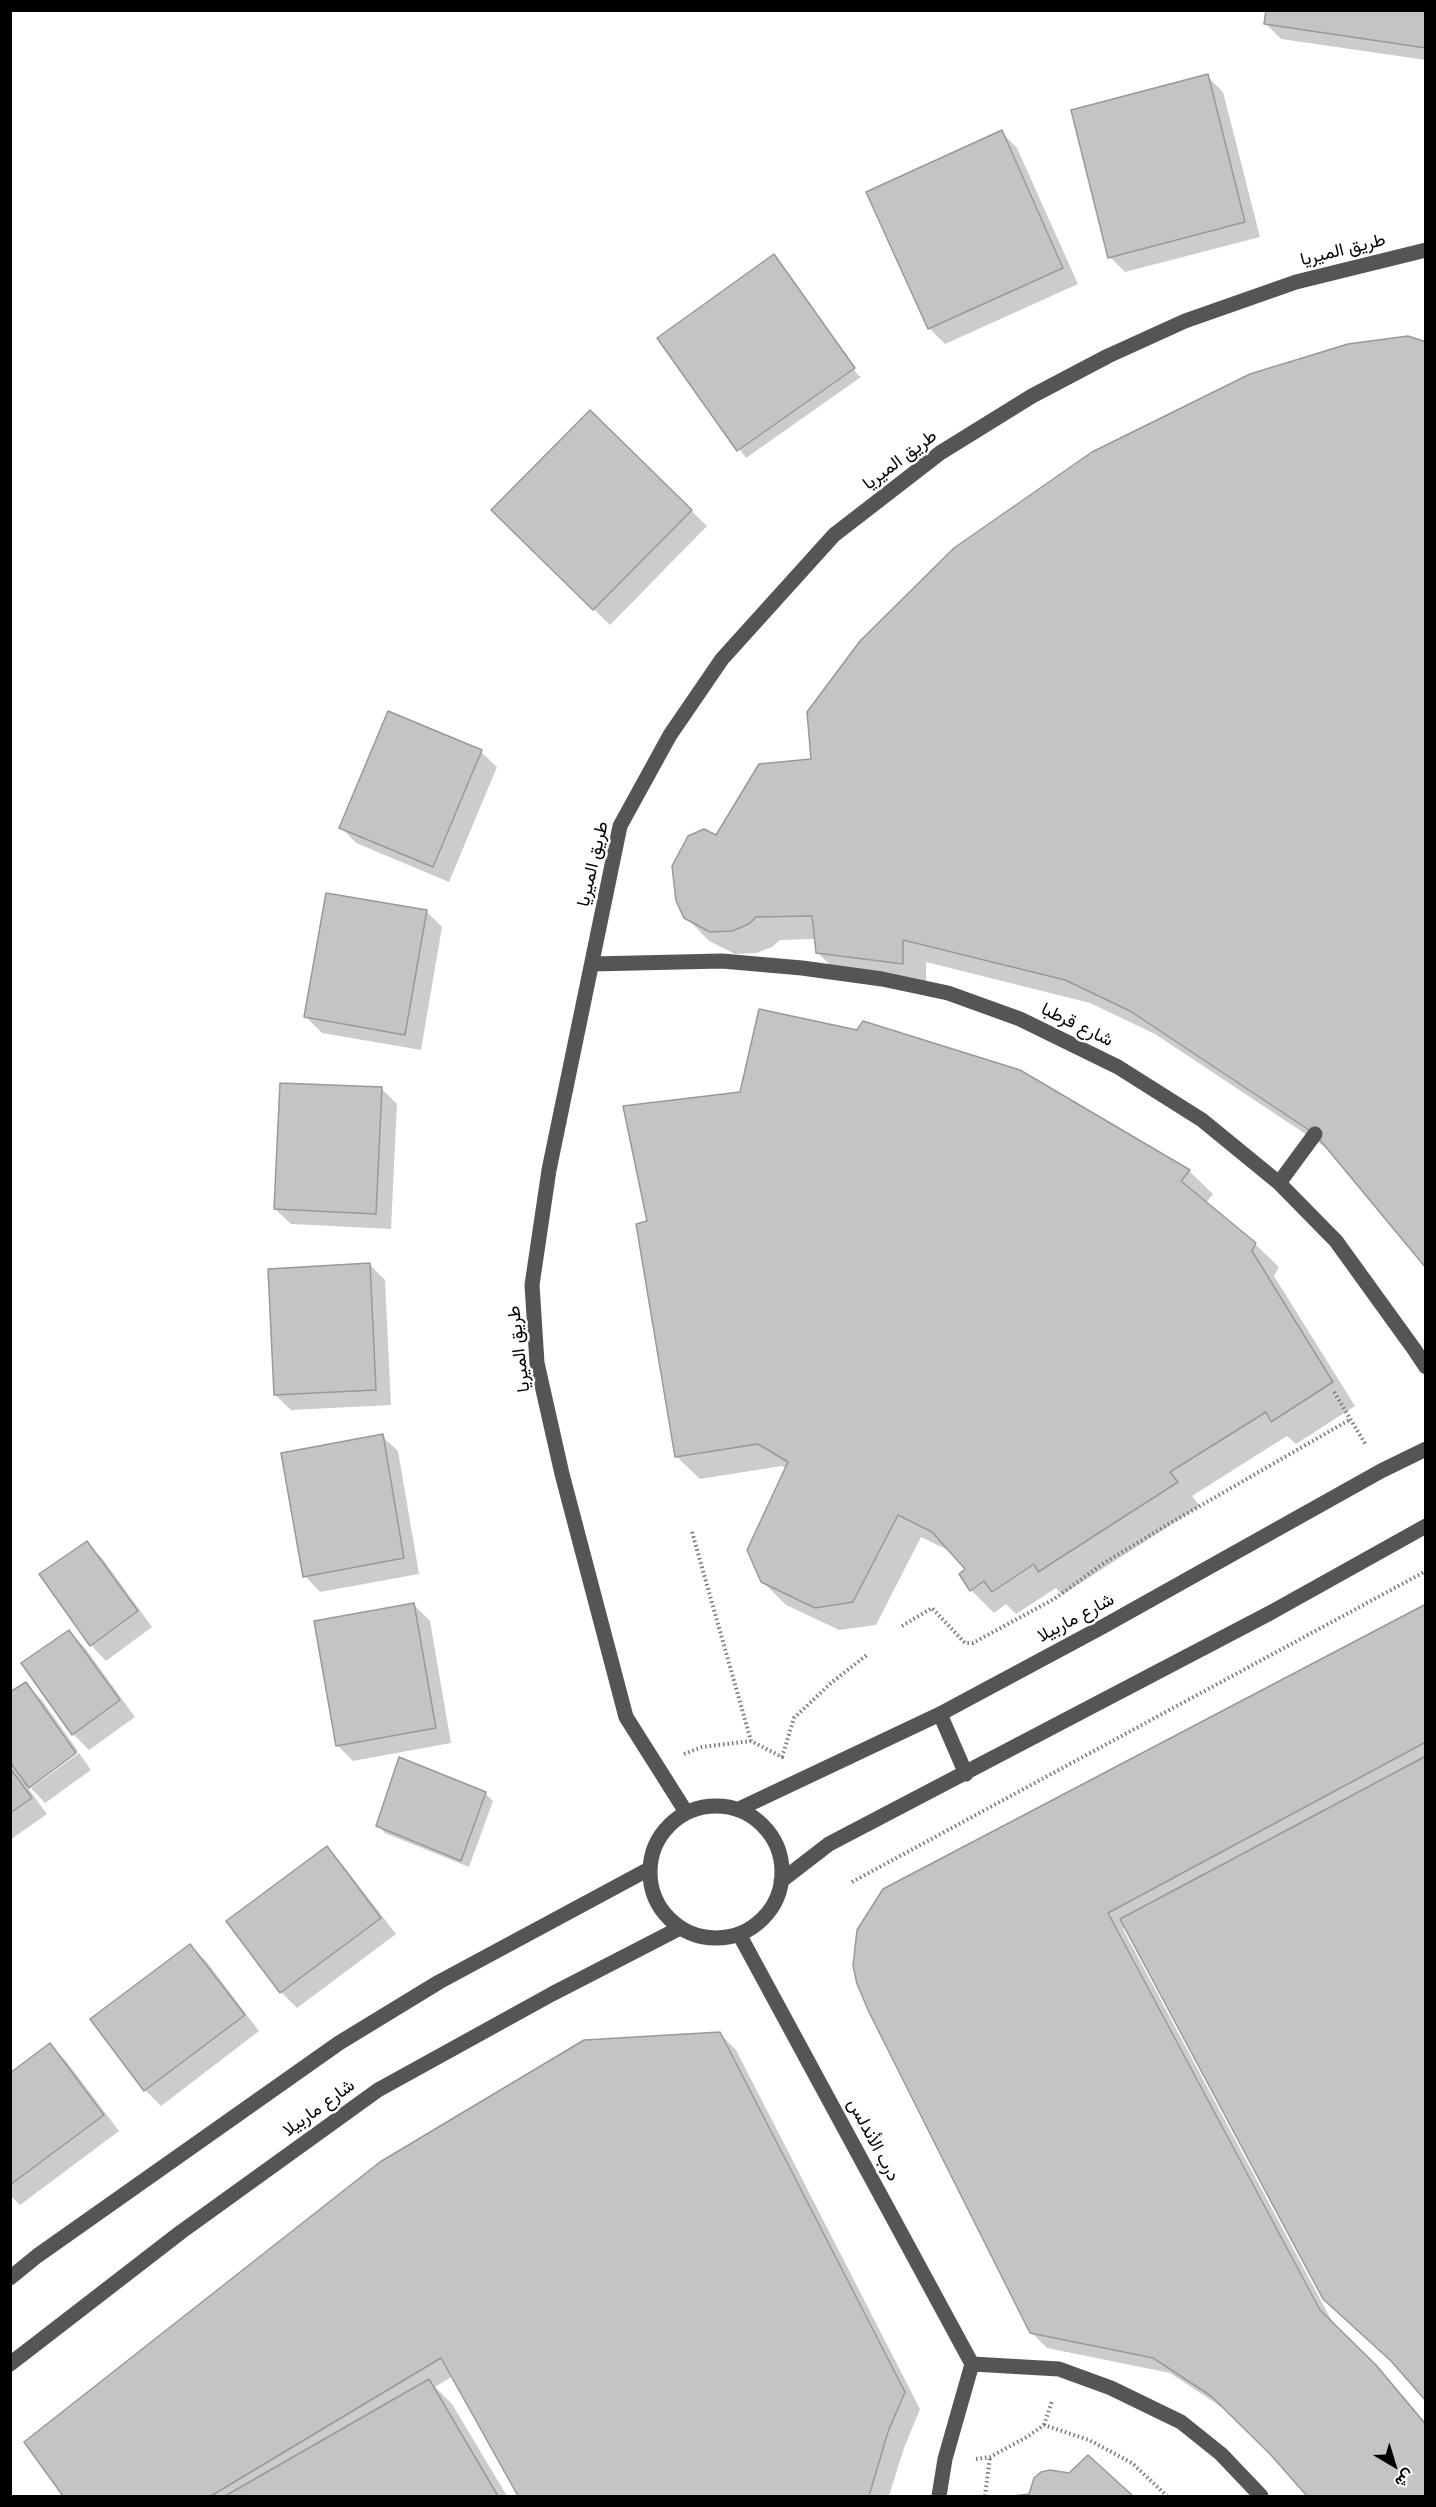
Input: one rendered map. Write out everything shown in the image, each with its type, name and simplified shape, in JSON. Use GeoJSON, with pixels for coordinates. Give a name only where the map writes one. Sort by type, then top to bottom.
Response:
{"type":"FeatureCollection","features":[{"type":"Feature","properties":{"kind":"street","name":"طريق الميريا"},"geometry":{"type":"LineString","coordinates":[[686,1812],[626,1717],[562,1474],[537,1363],[532,1285],[549,1170],[620,826],[664,745],[722,659],[834,535],[940,453],[1032,396],[1108,356],[1185,321],[1296,282],[1425,250]]}},
{"type":"Feature","properties":{"kind":"street","name":"طريق الميريا"},"geometry":{"type":"LineString","coordinates":[[1407,254],[1425,259]]}},
{"type":"Feature","properties":{"kind":"street","name":"شارع قرطبا"},"geometry":{"type":"LineString","coordinates":[[591,964],[733,962],[802,968],[882,979],[948,993],[1020,1019],[1118,1067],[1202,1120],[1279,1183],[1336,1242],[1425,1367]]}},
{"type":"Feature","properties":{"kind":"street"},"geometry":{"type":"LineString","coordinates":[[1279,1183],[1315,1134]]}},
{"type":"Feature","properties":{"kind":"street","name":"شارع ماربيلا"},"geometry":{"type":"LineString","coordinates":[[738,1809],[940,1714],[1425,1449]]}},
{"type":"Feature","properties":{"kind":"street"},"geometry":{"type":"LineString","coordinates":[[781,1881],[829,1844],[1270,1613],[1425,1526]]}},
{"type":"Feature","properties":{"kind":"street"},"geometry":{"type":"LineString","coordinates":[[940,1714],[966,1774]]}},
{"type":"Feature","properties":{"kind":"street"},"geometry":{"type":"LineString","coordinates":[[703,1806],[738,1809],[754,1817],[768,1830],[777,1845],[782,1863],[781,1881],[771,1908],[763,1919],[739,1934],[719,1938],[699,1936],[680,1928],[666,1917],[656,1903],[650,1887],[649,1869],[652,1852],[660,1836],[672,1822],[686,1812],[703,1806]]}},
{"type":"Feature","properties":{"kind":"street"},"geometry":{"type":"LineString","coordinates":[[10,2278],[339,2043],[439,1983],[649,1869]]}},
{"type":"Feature","properties":{"kind":"street","name":"شارع ماربيلا"},"geometry":{"type":"LineString","coordinates":[[10,2364],[181,2232],[378,2090],[552,1994],[680,1928]]}},
{"type":"Feature","properties":{"kind":"street","name":"درب الأندلس"},"geometry":{"type":"LineString","coordinates":[[739,1934],[972,2364]]}},
{"type":"Feature","properties":{"kind":"street"},"geometry":{"type":"LineString","coordinates":[[939,2496],[945,2459],[972,2364],[1059,2369],[1111,2388],[1181,2422],[1221,2454],[1261,2496]]}},
{"type":"Feature","properties":{"kind":"path"},"geometry":{"type":"LineString","coordinates":[[1334,1392],[1372,1455]]}},
{"type":"Feature","properties":{"kind":"path"},"geometry":{"type":"LineString","coordinates":[[902,1626],[932,1608],[964,1643],[973,1643],[1054,1599],[1104,1563],[1350,1419]]}},
{"type":"Feature","properties":{"kind":"path"},"geometry":{"type":"LineString","coordinates":[[692,1532],[751,1741]]}},
{"type":"Feature","properties":{"kind":"path"},"geometry":{"type":"LineString","coordinates":[[852,1882],[1425,1571]]}},
{"type":"Feature","properties":{"kind":"path"},"geometry":{"type":"LineString","coordinates":[[656,1764],[702,1747],[751,1741],[782,1757],[794,1718],[831,1683],[868,1654]]}},
{"type":"Feature","properties":{"kind":"path"},"geometry":{"type":"LineString","coordinates":[[967,2461],[990,2457],[1028,2437],[1044,2425],[1052,2401]]}},
{"type":"Feature","properties":{"kind":"path"},"geometry":{"type":"LineString","coordinates":[[1044,2425],[1089,2440],[1132,2463],[1167,2496]]}},
{"type":"Feature","properties":{"kind":"path"},"geometry":{"type":"LineString","coordinates":[[985,2496],[990,2457]]}},
{"type":"Feature","properties":{"kind":"building"},"geometry":{"type":"Polygon","coordinates":[[[1266,10],[1426,10],[1426,48],[1264,24],[1266,10]]]}},
{"type":"Feature","properties":{"kind":"building"},"geometry":{"type":"Polygon","coordinates":[[[1208,74],[1245,222],[1108,258],[1071,110],[1208,74]]]}},
{"type":"Feature","properties":{"kind":"building"},"geometry":{"type":"Polygon","coordinates":[[[1002,130],[1063,268],[928,329],[866,192],[1002,130]]]}},
{"type":"Feature","properties":{"kind":"building"},"geometry":{"type":"Polygon","coordinates":[[[774,254],[855,368],[737,451],[657,338],[774,254]]]}},
{"type":"Feature","properties":{"kind":"building"},"geometry":{"type":"Polygon","coordinates":[[[1408,336],[1426,342],[1426,1268],[1315,1134],[1130,1011],[1065,980],[903,940],[903,964],[816,953],[812,916],[756,917],[749,924],[732,931],[710,932],[684,918],[676,901],[672,866],[688,836],[704,829],[716,835],[759,764],[811,759],[807,712],[860,641],[954,548],[1092,452],[1250,374],[1348,344],[1408,336]]]}},
{"type":"Feature","properties":{"kind":"building"},"geometry":{"type":"Polygon","coordinates":[[[590,410],[692,510],[593,610],[491,510],[590,410]]]}},
{"type":"Feature","properties":{"kind":"building"},"geometry":{"type":"Polygon","coordinates":[[[388,711],[482,750],[433,867],[339,828],[388,711]]]}},
{"type":"Feature","properties":{"kind":"building"},"geometry":{"type":"Polygon","coordinates":[[[326,893],[427,910],[405,1035],[304,1017],[326,893]]]}},
{"type":"Feature","properties":{"kind":"building"},"geometry":{"type":"Polygon","coordinates":[[[759,1009],[857,1030],[863,1021],[1020,1070],[1190,1170],[1181,1181],[1256,1243],[1252,1251],[1333,1382],[1271,1422],[1266,1412],[1170,1472],[1178,1482],[1038,1572],[1034,1564],[992,1592],[984,1581],[970,1591],[959,1574],[965,1569],[932,1532],[898,1515],[853,1602],[815,1608],[761,1582],[747,1550],[788,1462],[758,1444],[675,1457],[636,1224],[647,1221],[623,1106],[740,1092],[759,1009]]]}},
{"type":"Feature","properties":{"kind":"building"},"geometry":{"type":"Polygon","coordinates":[[[280,1083],[382,1087],[376,1214],[274,1209],[280,1083]]]}},
{"type":"Feature","properties":{"kind":"building"},"geometry":{"type":"Polygon","coordinates":[[[370,1263],[376,1390],[274,1395],[268,1269],[370,1263]]]}},
{"type":"Feature","properties":{"kind":"building"},"geometry":{"type":"Polygon","coordinates":[[[383,1434],[404,1558],[303,1577],[281,1453],[383,1434]]]}},
{"type":"Feature","properties":{"kind":"building"},"geometry":{"type":"Polygon","coordinates":[[[87,1541],[138,1611],[90,1646],[39,1574],[87,1541]]]}},
{"type":"Feature","properties":{"kind":"building"},"geometry":{"type":"Polygon","coordinates":[[[414,1603],[436,1728],[336,1746],[314,1621],[414,1603]]]}},
{"type":"Feature","properties":{"kind":"building"},"geometry":{"type":"Polygon","coordinates":[[[1426,1604],[1426,1742],[1108,1913],[1320,2310],[1376,2365],[1426,2425],[1426,2496],[1307,2496],[1270,2454],[1211,2396],[1153,2358],[1030,2333],[869,2012],[857,1984],[853,1966],[857,1930],[883,1889],[1426,1604]]]}},
{"type":"Feature","properties":{"kind":"building"},"geometry":{"type":"Polygon","coordinates":[[[69,1630],[120,1700],[72,1735],[21,1663],[69,1630]]]}},
{"type":"Feature","properties":{"kind":"building"},"geometry":{"type":"Polygon","coordinates":[[[26,1682],[76,1753],[29,1788],[10,1762],[10,1692],[26,1682]]]}},
{"type":"Feature","properties":{"kind":"building"},"geometry":{"type":"Polygon","coordinates":[[[1426,1756],[1426,2401],[1391,2361],[1323,2299],[1120,1919],[1426,1756]]]}},
{"type":"Feature","properties":{"kind":"building"},"geometry":{"type":"Polygon","coordinates":[[[399,1757],[486,1792],[461,1861],[376,1826],[399,1757]]]}},
{"type":"Feature","properties":{"kind":"building"},"geometry":{"type":"Polygon","coordinates":[[[10,1768],[32,1798],[10,1813],[10,1768]]]}},
{"type":"Feature","properties":{"kind":"building"},"geometry":{"type":"Polygon","coordinates":[[[327,1846],[381,1918],[280,1993],[226,1921],[327,1846]]]}},
{"type":"Feature","properties":{"kind":"building"},"geometry":{"type":"Polygon","coordinates":[[[190,1944],[245,2015],[144,2091],[90,2019],[190,1944]]]}},
{"type":"Feature","properties":{"kind":"building"},"geometry":{"type":"Polygon","coordinates":[[[720,2032],[905,2392],[888,2432],[869,2496],[518,2496],[441,2358],[211,2496],[63,2496],[24,2442],[380,2162],[584,2040],[720,2032]]]}},
{"type":"Feature","properties":{"kind":"building"},"geometry":{"type":"Polygon","coordinates":[[[50,2043],[104,2115],[10,2185],[10,2073],[50,2043]]]}},
{"type":"Feature","properties":{"kind":"building"},"geometry":{"type":"Polygon","coordinates":[[[429,2379],[498,2496],[225,2496],[429,2379]]]}},
{"type":"Feature","properties":{"kind":"building"},"geometry":{"type":"Polygon","coordinates":[[[1088,2455],[1133,2496],[1013,2496],[1029,2494],[1034,2478],[1041,2472],[1050,2470],[1069,2473],[1088,2455]]]}}]}
